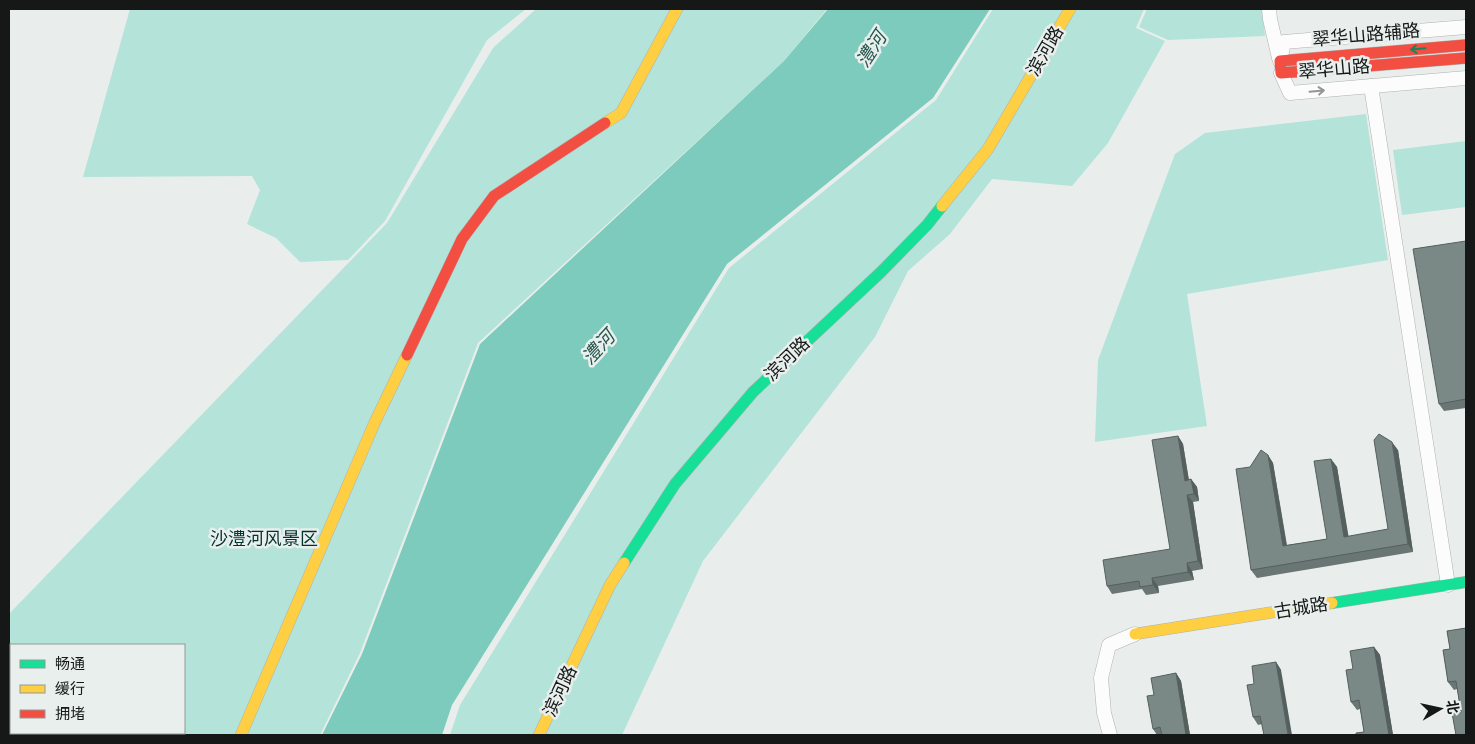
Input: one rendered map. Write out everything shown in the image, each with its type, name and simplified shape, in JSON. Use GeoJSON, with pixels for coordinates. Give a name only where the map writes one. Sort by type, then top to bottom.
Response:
{"type":"FeatureCollection","features":[{"type":"Feature","properties":{"kind":"street"},"geometry":{"type":"LineString","coordinates":[[240,735],[261,691],[374,424],[462,239],[494,196],[621,113],[678,9]]}},
{"type":"Feature","properties":{"kind":"street","name":"滨河路"},"geometry":{"type":"LineString","coordinates":[[540,735],[610,585],[675,484],[753,392],[881,272],[927,224],[966,178],[988,149],[1070,9]]}},
{"type":"Feature","properties":{"kind":"street"},"geometry":{"type":"LineString","coordinates":[[1269,9],[1281,67],[1290,93],[1466,78]]}},
{"type":"Feature","properties":{"kind":"street","name":"翠华山路辅路"},"geometry":{"type":"LineString","coordinates":[[1281,67],[1284,42],[1466,26]]}},
{"type":"Feature","properties":{"kind":"street","name":"翠华山路"},"geometry":{"type":"LineString","coordinates":[[1281,67],[1466,45]]}},
{"type":"Feature","properties":{"kind":"street","name":"翠华山路"},"geometry":{"type":"LineString","coordinates":[[1281,67],[1466,58]]}},
{"type":"Feature","properties":{"kind":"street"},"geometry":{"type":"LineString","coordinates":[[1371,86],[1448,585]]}},
{"type":"Feature","properties":{"kind":"street","name":"古城路"},"geometry":{"type":"LineString","coordinates":[[1135,634],[1466,582]]}},
{"type":"Feature","properties":{"kind":"street"},"geometry":{"type":"LineString","coordinates":[[1110,735],[1104,714],[1101,678],[1109,645],[1135,634]]}},
{"type":"Feature","properties":{"kind":"green space"},"geometry":{"type":"Polygon","coordinates":[[[130,9],[526,9],[487,40],[385,221],[348,260],[300,262],[276,238],[247,224],[260,190],[252,176],[83,177],[130,9]]]}},
{"type":"Feature","properties":{"kind":"green space","name":"沙澧河风景区"},"geometry":{"type":"Polygon","coordinates":[[[536,9],[827,9],[784,61],[478,343],[360,653],[320,735],[9,735],[9,614],[387,223],[493,48],[536,9]]]}},
{"type":"Feature","properties":{"kind":"green space"},"geometry":{"type":"Polygon","coordinates":[[[993,9],[1144,9],[1136,28],[1165,41],[1108,143],[1072,186],[992,179],[950,234],[908,271],[875,337],[703,561],[622,735],[450,735],[460,705],[729,268],[936,100],[993,9]]]}},
{"type":"Feature","properties":{"kind":"green space"},"geometry":{"type":"Polygon","coordinates":[[[1147,9],[1262,9],[1265,36],[1168,40],[1139,27],[1147,9]]]}},
{"type":"Feature","properties":{"kind":"green space"},"geometry":{"type":"Polygon","coordinates":[[[1366,114],[1388,260],[1187,294],[1207,426],[1095,442],[1098,360],[1175,154],[1205,133],[1366,114]]]}},
{"type":"Feature","properties":{"kind":"green space"},"geometry":{"type":"Polygon","coordinates":[[[1466,141],[1466,207],[1402,215],[1393,150],[1466,141]]]}},
{"type":"Feature","properties":{"kind":"water","name":"澧河"},"geometry":{"type":"Polygon","coordinates":[[[828,9],[990,9],[933,98],[727,264],[452,705],[442,735],[322,735],[362,654],[480,344],[784,61],[828,9]]]}},
{"type":"Feature","properties":{"kind":"building"},"geometry":{"type":"Polygon","coordinates":[[[1466,241],[1466,399],[1439,404],[1413,249],[1466,241]]]}},
{"type":"Feature","properties":{"kind":"building"},"geometry":{"type":"Polygon","coordinates":[[[1379,434],[1392,442],[1408,544],[1251,570],[1236,469],[1250,467],[1261,450],[1268,455],[1283,546],[1327,539],[1314,461],[1331,459],[1344,537],[1388,529],[1374,440],[1379,434]]]}},
{"type":"Feature","properties":{"kind":"building"},"geometry":{"type":"Polygon","coordinates":[[[1178,436],[1185,481],[1191,479],[1194,494],[1187,495],[1198,561],[1187,563],[1188,572],[1152,578],[1153,585],[1140,587],[1139,581],[1107,586],[1103,560],[1170,549],[1152,440],[1178,436]]]}},
{"type":"Feature","properties":{"kind":"building"},"geometry":{"type":"Polygon","coordinates":[[[1466,628],[1466,735],[1456,735],[1452,713],[1461,712],[1456,681],[1448,682],[1443,650],[1450,649],[1447,631],[1466,628]]]}},
{"type":"Feature","properties":{"kind":"building"},"geometry":{"type":"Polygon","coordinates":[[[1374,647],[1389,735],[1356,735],[1356,733],[1364,732],[1359,700],[1351,702],[1346,670],[1353,669],[1350,651],[1374,647]]]}},
{"type":"Feature","properties":{"kind":"building"},"geometry":{"type":"Polygon","coordinates":[[[1276,662],[1288,735],[1264,735],[1260,716],[1253,717],[1247,685],[1254,684],[1252,666],[1276,662]]]}},
{"type":"Feature","properties":{"kind":"building"},"geometry":{"type":"Polygon","coordinates":[[[1176,673],[1186,735],[1162,735],[1160,727],[1153,729],[1147,696],[1154,695],[1151,678],[1176,673]]]}},
{"type":"Feature","properties":{"kind":"traffic: fast"},"geometry":{"type":"LineString","coordinates":[[624,563],[675,484],[753,392],[881,272],[927,225],[942,206]]}},
{"type":"Feature","properties":{"kind":"traffic: fast"},"geometry":{"type":"LineString","coordinates":[[1332,603],[1466,582]]}},
{"type":"Feature","properties":{"kind":"traffic: slow"},"geometry":{"type":"LineString","coordinates":[[605,123],[621,113],[677,9]]}},
{"type":"Feature","properties":{"kind":"traffic: slow"},"geometry":{"type":"LineString","coordinates":[[942,206],[988,149],[1070,9]]}},
{"type":"Feature","properties":{"kind":"traffic: slow"},"geometry":{"type":"LineString","coordinates":[[241,735],[374,424],[407,355]]}},
{"type":"Feature","properties":{"kind":"traffic: slow"},"geometry":{"type":"LineString","coordinates":[[539,735],[610,585],[624,563]]}},
{"type":"Feature","properties":{"kind":"traffic: slow"},"geometry":{"type":"LineString","coordinates":[[1135,634],[1332,603]]}},
{"type":"Feature","properties":{"kind":"traffic: jam"},"geometry":{"type":"LineString","coordinates":[[1466,45],[1280,61],[1281,73],[1466,58]]}},
{"type":"Feature","properties":{"kind":"traffic: jam"},"geometry":{"type":"LineString","coordinates":[[407,355],[462,239],[494,196],[605,123]]}}]}
